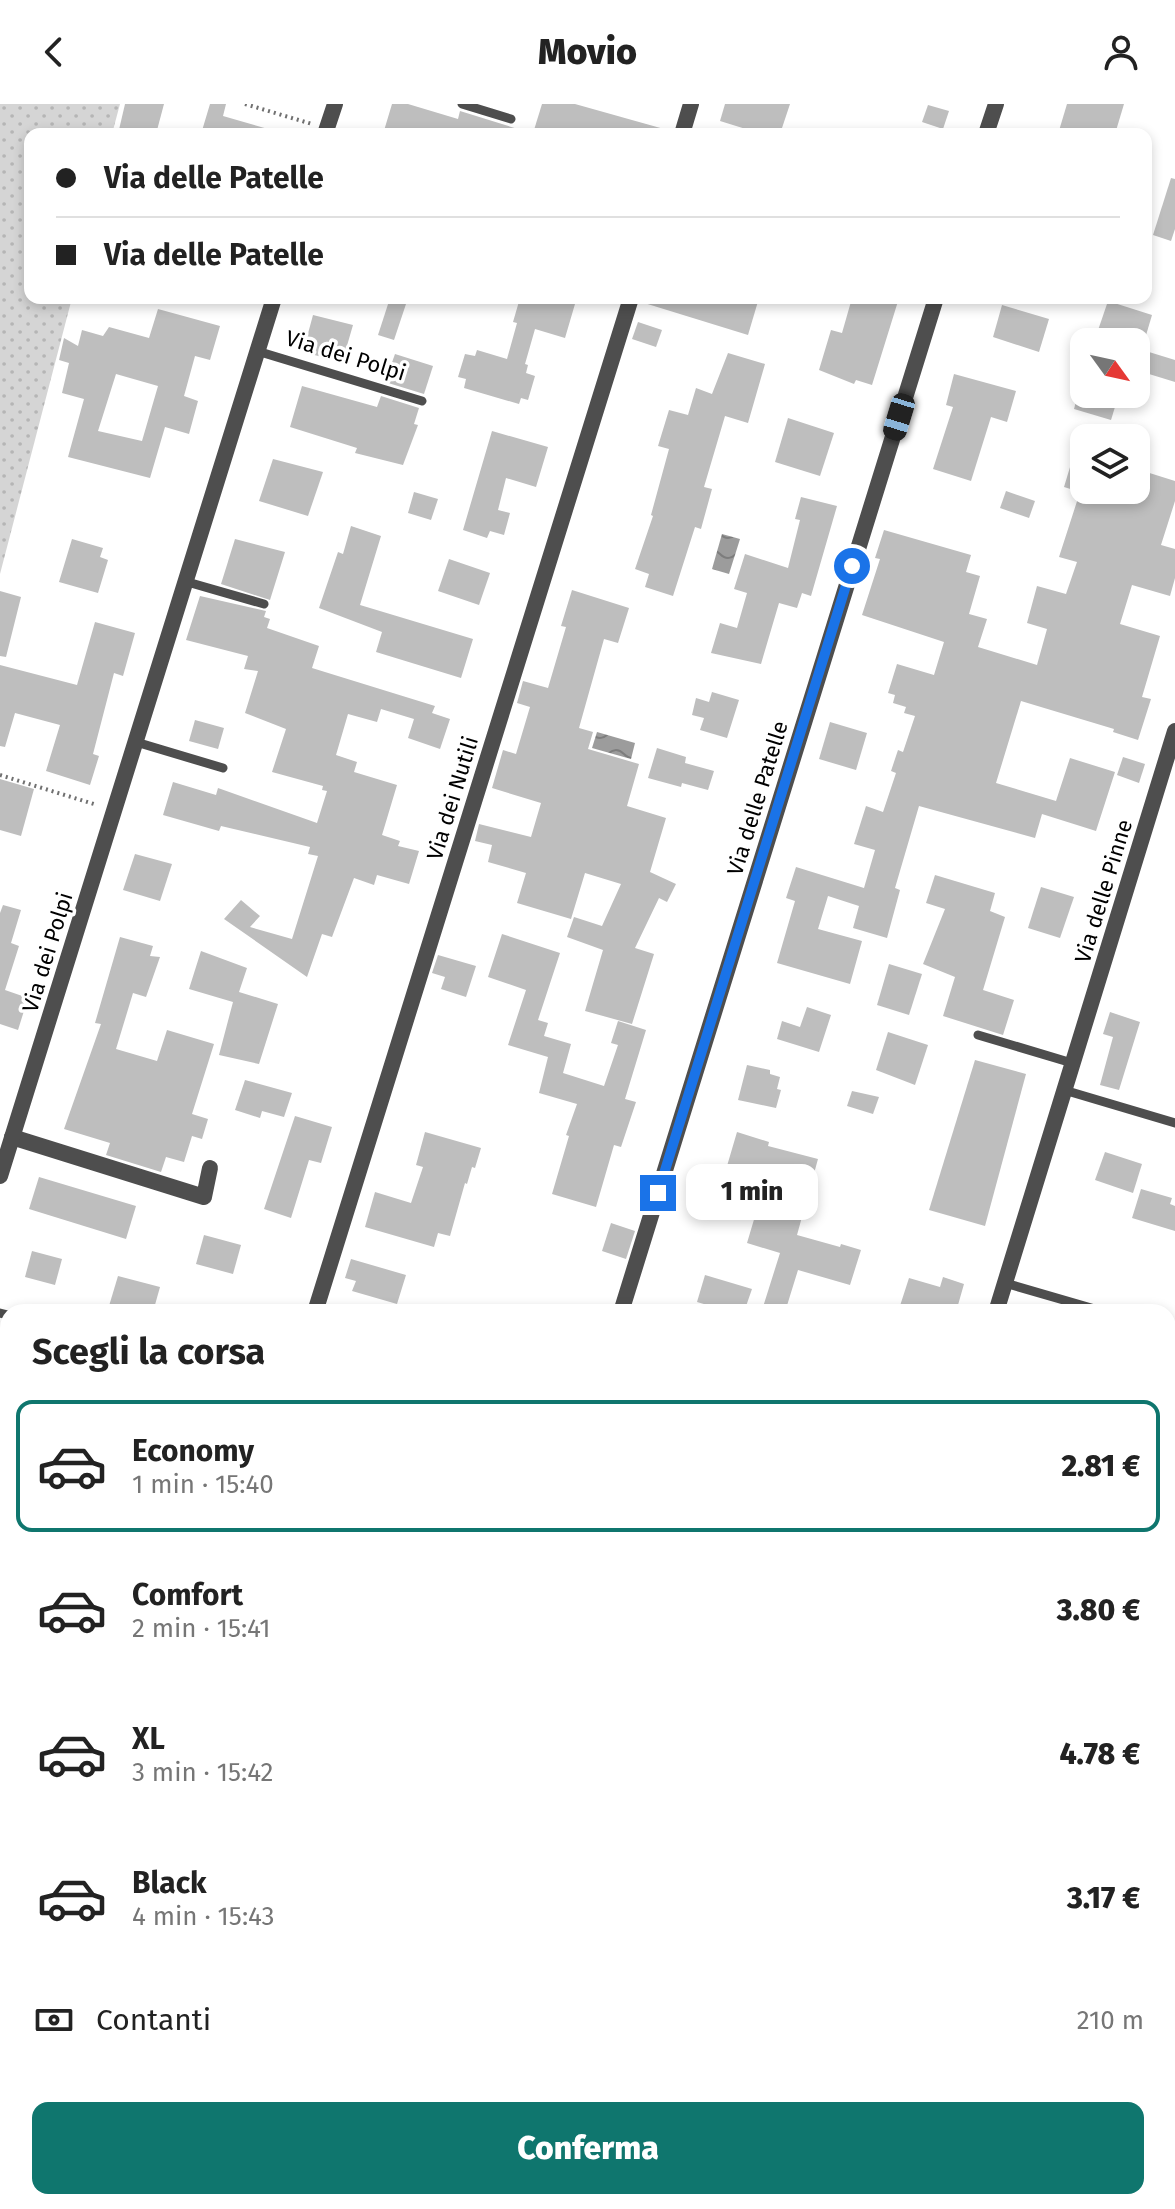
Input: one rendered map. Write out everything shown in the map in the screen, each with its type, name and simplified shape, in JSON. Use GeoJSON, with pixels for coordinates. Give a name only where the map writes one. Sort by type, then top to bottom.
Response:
{"type":"FeatureCollection","features":[{"type":"Feature","properties":{"kind":"street"},"geometry":{"type":"LineString","coordinates":[[327,128],[335,104]]}},
{"type":"Feature","properties":{"kind":"street"},"geometry":{"type":"LineString","coordinates":[[684,128],[691,104]]}},
{"type":"Feature","properties":{"kind":"street"},"geometry":{"type":"LineString","coordinates":[[988,128],[996,104]]}},
{"type":"Feature","properties":{"kind":"street","name":"Via dei Polpi"},"geometry":{"type":"LineString","coordinates":[[0,1176],[272,304]]}},
{"type":"Feature","properties":{"kind":"street","name":"Via dei Nutili"},"geometry":{"type":"LineString","coordinates":[[317,1304],[629,304]]}},
{"type":"Feature","properties":{"kind":"street","name":"Via delle Patelle"},"geometry":{"type":"LineString","coordinates":[[623,1304],[934,304]]}},
{"type":"Feature","properties":{"kind":"street","name":"Via delle Pinne"},"geometry":{"type":"LineString","coordinates":[[998,1304],[1175,731]]}},
{"type":"Feature","properties":{"kind":"street"},"geometry":{"type":"LineString","coordinates":[[12,1137],[204,1197],[210,1168]]}},
{"type":"Feature","properties":{"kind":"lane"},"geometry":{"type":"LineString","coordinates":[[462,104],[511,119]]}},
{"type":"Feature","properties":{"kind":"lane","name":"Via dei Polpi"},"geometry":{"type":"LineString","coordinates":[[257,351],[422,401]]}},
{"type":"Feature","properties":{"kind":"lane"},"geometry":{"type":"LineString","coordinates":[[184,581],[264,604]]}},
{"type":"Feature","properties":{"kind":"lane"},"geometry":{"type":"LineString","coordinates":[[136,742],[223,768]]}},
{"type":"Feature","properties":{"kind":"lane"},"geometry":{"type":"LineString","coordinates":[[978,1035],[1072,1063]]}},
{"type":"Feature","properties":{"kind":"lane"},"geometry":{"type":"LineString","coordinates":[[1064,1090],[1175,1123]]}},
{"type":"Feature","properties":{"kind":"lane"},"geometry":{"type":"LineString","coordinates":[[1005,1283],[1077,1304]]}},
{"type":"Feature","properties":{"kind":"path"},"geometry":{"type":"LineString","coordinates":[[245,104],[314,128]]}},
{"type":"Feature","properties":{"kind":"path"},"geometry":{"type":"LineString","coordinates":[[0,775],[114,810]]}},
{"type":"Feature","properties":{"kind":"shaded area"},"geometry":{"type":"Polygon","coordinates":[[[0,104],[120,104],[114,128],[24,128],[24,304],[70,304],[0,574],[0,104]]]}},
{"type":"Feature","properties":{"kind":"water"},"geometry":{"type":"Polygon","coordinates":[[[722,534],[740,539],[729,574],[712,569],[722,534]]]}},
{"type":"Feature","properties":{"kind":"water"},"geometry":{"type":"Polygon","coordinates":[[[597,732],[635,743],[631,759],[592,748],[597,732]]]}},
{"type":"Feature","properties":{"kind":"building"},"geometry":{"type":"Polygon","coordinates":[[[125,104],[164,104],[158,128],[119,128],[125,104]]]}},
{"type":"Feature","properties":{"kind":"building"},"geometry":{"type":"Polygon","coordinates":[[[210,104],[226,104],[223,116],[265,128],[203,128],[210,104]]]}},
{"type":"Feature","properties":{"kind":"building"},"geometry":{"type":"Polygon","coordinates":[[[392,104],[408,104],[458,119],[460,111],[515,128],[385,128],[392,104]]]}},
{"type":"Feature","properties":{"kind":"building"},"geometry":{"type":"Polygon","coordinates":[[[542,104],[575,104],[660,128],[535,128],[542,104]]]}},
{"type":"Feature","properties":{"kind":"building"},"geometry":{"type":"Polygon","coordinates":[[[725,104],[790,104],[782,128],[743,128],[720,121],[725,104]]]}},
{"type":"Feature","properties":{"kind":"building"},"geometry":{"type":"Polygon","coordinates":[[[1067,104],[1124,104],[1117,128],[1060,128],[1067,104]]]}},
{"type":"Feature","properties":{"kind":"building"},"geometry":{"type":"Polygon","coordinates":[[[928,105],[949,111],[943,128],[922,122],[928,105]]]}},
{"type":"Feature","properties":{"kind":"building"},"geometry":{"type":"Polygon","coordinates":[[[1171,178],[1175,179],[1175,229],[1171,241],[1153,235],[1171,178]]]}},
{"type":"Feature","properties":{"kind":"building"},"geometry":{"type":"Polygon","coordinates":[[[388,304],[406,304],[394,340],[378,335],[388,304]]]}},
{"type":"Feature","properties":{"kind":"building"},"geometry":{"type":"Polygon","coordinates":[[[518,304],[575,304],[565,338],[535,329],[525,364],[528,365],[526,373],[535,376],[528,400],[521,398],[519,404],[464,388],[466,379],[458,377],[465,354],[475,356],[477,350],[507,359],[517,323],[513,322],[518,304]]]}},
{"type":"Feature","properties":{"kind":"building"},"geometry":{"type":"Polygon","coordinates":[[[647,304],[757,304],[748,335],[647,304]]]}},
{"type":"Feature","properties":{"kind":"building"},"geometry":{"type":"Polygon","coordinates":[[[850,304],[897,304],[872,385],[856,380],[854,384],[819,370],[831,330],[842,333],[850,304]]]}},
{"type":"Feature","properties":{"kind":"building"},"geometry":{"type":"Polygon","coordinates":[[[1107,304],[1117,304],[1152,315],[1148,328],[1099,328],[1107,304]]]}},
{"type":"Feature","properties":{"kind":"building"},"geometry":{"type":"Polygon","coordinates":[[[1002,305],[1049,319],[1039,352],[993,337],[1002,305]]]}},
{"type":"Feature","properties":{"kind":"building"},"geometry":{"type":"Polygon","coordinates":[[[158,309],[220,326],[210,360],[195,356],[184,396],[198,401],[189,434],[165,427],[150,478],[68,457],[84,399],[62,393],[69,363],[59,360],[64,338],[78,346],[82,330],[103,336],[109,327],[149,338],[158,309]],[[116,374],[98,431],[142,441],[158,386],[116,374]]]}},
{"type":"Feature","properties":{"kind":"building"},"geometry":{"type":"Polygon","coordinates":[[[313,315],[353,325],[344,356],[323,351],[322,357],[303,352],[313,315]]]}},
{"type":"Feature","properties":{"kind":"building"},"geometry":{"type":"Polygon","coordinates":[[[638,322],[662,330],[656,347],[632,339],[638,322]]]}},
{"type":"Feature","properties":{"kind":"building"},"geometry":{"type":"Polygon","coordinates":[[[1150,352],[1175,360],[1175,382],[1150,374],[1150,352]]]}},
{"type":"Feature","properties":{"kind":"building"},"geometry":{"type":"Polygon","coordinates":[[[728,353],[765,364],[748,423],[725,416],[704,487],[712,489],[701,529],[695,527],[673,596],[645,587],[649,574],[635,569],[653,516],[669,449],[658,446],[669,410],[688,415],[696,388],[712,394],[728,353]]]}},
{"type":"Feature","properties":{"kind":"building"},"geometry":{"type":"Polygon","coordinates":[[[395,354],[433,366],[424,394],[385,382],[395,354]]]}},
{"type":"Feature","properties":{"kind":"building"},"geometry":{"type":"Polygon","coordinates":[[[954,374],[1016,391],[1007,422],[991,417],[971,481],[933,469],[953,407],[946,405],[954,374]]]}},
{"type":"Feature","properties":{"kind":"building"},"geometry":{"type":"Polygon","coordinates":[[[302,386],[377,407],[381,396],[419,408],[414,424],[418,425],[403,465],[355,453],[357,448],[290,427],[302,386]]]}},
{"type":"Feature","properties":{"kind":"building"},"geometry":{"type":"Polygon","coordinates":[[[1074,408],[1115,408],[1111,420],[1074,408]]]}},
{"type":"Feature","properties":{"kind":"building"},"geometry":{"type":"Polygon","coordinates":[[[788,418],[834,433],[820,476],[775,462],[788,418]]]}},
{"type":"Feature","properties":{"kind":"building"},"geometry":{"type":"Polygon","coordinates":[[[492,431],[548,447],[536,487],[506,478],[498,510],[510,513],[504,535],[490,531],[487,538],[463,530],[492,431]]]}},
{"type":"Feature","properties":{"kind":"building"},"geometry":{"type":"Polygon","coordinates":[[[273,459],[323,472],[308,516],[259,501],[273,459]]]}},
{"type":"Feature","properties":{"kind":"building"},"geometry":{"type":"Polygon","coordinates":[[[1070,467],[1070,489],[1064,487],[1070,467]]]}},
{"type":"Feature","properties":{"kind":"building"},"geometry":{"type":"Polygon","coordinates":[[[1150,473],[1175,481],[1175,501],[1161,545],[1175,549],[1175,578],[1170,596],[1132,585],[1120,624],[1160,636],[1142,697],[1151,699],[1138,740],[1113,732],[1114,729],[1021,701],[996,783],[1056,801],[1070,758],[1115,772],[1096,831],[1042,814],[1035,838],[919,806],[895,888],[900,890],[887,938],[853,928],[859,906],[828,896],[818,929],[862,941],[850,984],[777,963],[795,901],[786,898],[796,867],[864,888],[875,850],[854,844],[866,806],[883,812],[896,773],[891,771],[898,750],[903,752],[915,716],[904,713],[906,707],[893,703],[895,695],[888,693],[897,664],[934,675],[944,642],[862,615],[880,559],[875,558],[884,530],[971,555],[966,572],[980,576],[969,614],[987,619],[978,647],[1037,665],[1047,629],[1027,623],[1037,586],[1066,594],[1077,562],[1059,557],[1076,504],[1150,504],[1150,473]]]}},
{"type":"Feature","properties":{"kind":"building"},"geometry":{"type":"Polygon","coordinates":[[[1006,491],[1035,501],[1029,518],[1000,508],[1006,491]]]}},
{"type":"Feature","properties":{"kind":"building"},"geometry":{"type":"Polygon","coordinates":[[[414,492],[438,499],[431,520],[408,513],[414,492]]]}},
{"type":"Feature","properties":{"kind":"building"},"geometry":{"type":"Polygon","coordinates":[[[801,497],[837,506],[811,596],[802,593],[797,608],[779,603],[761,664],[711,653],[720,623],[737,628],[747,593],[734,589],[745,554],[788,568],[800,520],[795,519],[801,497]]]}},
{"type":"Feature","properties":{"kind":"building"},"geometry":{"type":"Polygon","coordinates":[[[351,526],[381,536],[360,605],[473,639],[461,678],[376,652],[382,632],[319,608],[338,552],[343,554],[351,526]]]}},
{"type":"Feature","properties":{"kind":"building"},"geometry":{"type":"Polygon","coordinates":[[[72,539],[103,548],[100,557],[108,560],[98,593],[59,582],[72,539]]]}},
{"type":"Feature","properties":{"kind":"building"},"geometry":{"type":"Polygon","coordinates":[[[235,539],[285,552],[270,600],[221,584],[235,539]]]}},
{"type":"Feature","properties":{"kind":"building"},"geometry":{"type":"Polygon","coordinates":[[[449,559],[490,573],[479,605],[438,591],[449,559]]]}},
{"type":"Feature","properties":{"kind":"building"},"geometry":{"type":"Polygon","coordinates":[[[572,590],[629,608],[618,643],[604,639],[579,728],[593,732],[588,749],[639,764],[627,806],[666,818],[650,872],[676,884],[667,902],[659,898],[635,948],[654,954],[632,1024],[585,1011],[603,950],[567,937],[574,917],[602,926],[621,884],[585,873],[571,919],[517,903],[526,873],[488,862],[492,845],[475,841],[479,824],[531,837],[541,803],[492,788],[503,750],[516,754],[530,707],[517,703],[523,681],[548,688],[566,627],[561,626],[572,590]]]}},
{"type":"Feature","properties":{"kind":"building"},"geometry":{"type":"Polygon","coordinates":[[[0,591],[21,597],[6,657],[0,656],[0,591]]]}},
{"type":"Feature","properties":{"kind":"building"},"geometry":{"type":"Polygon","coordinates":[[[200,596],[266,611],[264,617],[270,619],[267,628],[319,646],[312,668],[435,706],[432,713],[450,719],[440,749],[408,738],[414,719],[381,709],[377,722],[348,714],[336,755],[357,762],[354,772],[397,785],[382,835],[400,841],[398,846],[419,851],[409,884],[377,875],[374,885],[354,878],[332,937],[322,934],[307,977],[224,919],[241,900],[260,916],[250,927],[292,939],[318,856],[308,854],[310,847],[221,826],[219,831],[163,815],[173,782],[216,795],[218,788],[317,823],[327,791],[322,790],[323,786],[272,772],[286,729],[245,713],[258,671],[244,669],[248,656],[186,640],[200,596]]]}},
{"type":"Feature","properties":{"kind":"building"},"geometry":{"type":"Polygon","coordinates":[[[95,622],[135,633],[123,676],[114,673],[93,754],[99,756],[90,785],[46,771],[60,725],[15,713],[5,747],[0,746],[0,665],[77,685],[95,622]]]}},
{"type":"Feature","properties":{"kind":"building"},"geometry":{"type":"Polygon","coordinates":[[[712,692],[739,700],[727,738],[700,730],[704,718],[692,715],[696,698],[709,702],[712,692]]]}},
{"type":"Feature","properties":{"kind":"building"},"geometry":{"type":"Polygon","coordinates":[[[195,720],[224,728],[218,749],[189,741],[195,720]]]}},
{"type":"Feature","properties":{"kind":"building"},"geometry":{"type":"Polygon","coordinates":[[[830,722],[867,733],[856,770],[819,759],[830,722]]]}},
{"type":"Feature","properties":{"kind":"building"},"geometry":{"type":"Polygon","coordinates":[[[657,748],[686,757],[685,763],[714,771],[708,790],[648,778],[657,748]]]}},
{"type":"Feature","properties":{"kind":"building"},"geometry":{"type":"Polygon","coordinates":[[[1123,757],[1145,764],[1139,783],[1117,775],[1123,757]]]}},
{"type":"Feature","properties":{"kind":"building"},"geometry":{"type":"Polygon","coordinates":[[[0,779],[34,789],[21,836],[0,830],[0,779]]]}},
{"type":"Feature","properties":{"kind":"building"},"geometry":{"type":"Polygon","coordinates":[[[135,854],[172,864],[160,901],[123,890],[135,854]]]}},
{"type":"Feature","properties":{"kind":"building"},"geometry":{"type":"Polygon","coordinates":[[[935,875],[995,893],[990,911],[1005,917],[983,990],[1014,1000],[1003,1035],[943,1016],[955,977],[923,964],[945,909],[926,903],[935,875]]]}},
{"type":"Feature","properties":{"kind":"building"},"geometry":{"type":"Polygon","coordinates":[[[1041,887],[1074,897],[1060,938],[1028,928],[1041,887]]]}},
{"type":"Feature","properties":{"kind":"building"},"geometry":{"type":"Polygon","coordinates":[[[3,905],[21,910],[11,943],[19,946],[5,990],[28,998],[18,1030],[0,1024],[0,913],[3,905]]]}},
{"type":"Feature","properties":{"kind":"building"},"geometry":{"type":"Polygon","coordinates":[[[502,934],[560,953],[538,1020],[548,1023],[544,1036],[571,1044],[563,1073],[604,1086],[618,1045],[611,1043],[618,1021],[646,1030],[625,1099],[636,1102],[621,1147],[614,1145],[596,1207],[552,1194],[577,1104],[539,1093],[548,1057],[508,1045],[526,990],[488,977],[502,934]]]}},
{"type":"Feature","properties":{"kind":"building"},"geometry":{"type":"Polygon","coordinates":[[[120,937],[153,946],[150,956],[160,957],[146,997],[133,993],[116,1049],[157,1061],[167,1030],[214,1044],[192,1114],[208,1119],[202,1139],[192,1136],[184,1162],[166,1157],[161,1172],[106,1155],[110,1143],[64,1129],[101,1024],[95,1023],[120,937]]]}},
{"type":"Feature","properties":{"kind":"building"},"geometry":{"type":"Polygon","coordinates":[[[201,951],[247,968],[239,992],[278,1004],[259,1064],[219,1055],[233,1002],[189,989],[201,951]]]}},
{"type":"Feature","properties":{"kind":"building"},"geometry":{"type":"Polygon","coordinates":[[[438,955],[476,966],[466,997],[441,989],[445,977],[432,973],[438,955]]]}},
{"type":"Feature","properties":{"kind":"building"},"geometry":{"type":"Polygon","coordinates":[[[889,964],[922,974],[909,1015],[877,1005],[889,964]]]}},
{"type":"Feature","properties":{"kind":"building"},"geometry":{"type":"Polygon","coordinates":[[[807,1007],[831,1015],[819,1052],[777,1039],[782,1021],[800,1027],[807,1007]]]}},
{"type":"Feature","properties":{"kind":"building"},"geometry":{"type":"Polygon","coordinates":[[[1110,1012],[1140,1022],[1119,1090],[1100,1085],[1113,1037],[1103,1034],[1110,1012]]]}},
{"type":"Feature","properties":{"kind":"building"},"geometry":{"type":"Polygon","coordinates":[[[888,1032],[928,1045],[915,1085],[876,1070],[888,1032]]]}},
{"type":"Feature","properties":{"kind":"building"},"geometry":{"type":"Polygon","coordinates":[[[975,1060],[1026,1074],[985,1226],[929,1210],[975,1060]]]}},
{"type":"Feature","properties":{"kind":"building"},"geometry":{"type":"Polygon","coordinates":[[[747,1065],[770,1070],[770,1074],[780,1077],[777,1089],[781,1090],[776,1108],[738,1100],[747,1065]]]}},
{"type":"Feature","properties":{"kind":"building"},"geometry":{"type":"Polygon","coordinates":[[[245,1080],[292,1093],[284,1117],[262,1111],[260,1118],[235,1110],[245,1080]]]}},
{"type":"Feature","properties":{"kind":"building"},"geometry":{"type":"Polygon","coordinates":[[[852,1091],[879,1097],[873,1114],[847,1106],[852,1091]]]}},
{"type":"Feature","properties":{"kind":"building"},"geometry":{"type":"Polygon","coordinates":[[[295,1116],[332,1127],[321,1163],[309,1160],[291,1218],[264,1209],[295,1116]]]}},
{"type":"Feature","properties":{"kind":"building"},"geometry":{"type":"Polygon","coordinates":[[[425,1132],[481,1148],[475,1168],[472,1167],[465,1183],[450,1236],[438,1233],[434,1247],[365,1227],[375,1192],[411,1203],[423,1167],[416,1165],[425,1132]]]}},
{"type":"Feature","properties":{"kind":"building"},"geometry":{"type":"Polygon","coordinates":[[[737,1132],[769,1142],[768,1146],[818,1159],[797,1235],[861,1250],[850,1285],[798,1270],[787,1304],[764,1304],[780,1253],[747,1243],[761,1196],[728,1186],[720,1212],[698,1205],[702,1194],[693,1191],[698,1176],[722,1183],[737,1132]]]}},
{"type":"Feature","properties":{"kind":"building"},"geometry":{"type":"Polygon","coordinates":[[[1105,1152],[1142,1164],[1133,1193],[1095,1180],[1105,1152]]]}},
{"type":"Feature","properties":{"kind":"building"},"geometry":{"type":"Polygon","coordinates":[[[39,1177],[136,1206],[126,1239],[29,1209],[39,1177]]]}},
{"type":"Feature","properties":{"kind":"building"},"geometry":{"type":"Polygon","coordinates":[[[1141,1189],[1172,1198],[1170,1204],[1175,1206],[1175,1231],[1132,1218],[1141,1189]]]}},
{"type":"Feature","properties":{"kind":"building"},"geometry":{"type":"Polygon","coordinates":[[[611,1223],[635,1231],[626,1259],[602,1251],[611,1223]]]}},
{"type":"Feature","properties":{"kind":"building"},"geometry":{"type":"Polygon","coordinates":[[[204,1235],[241,1245],[233,1274],[196,1264],[204,1235]]]}},
{"type":"Feature","properties":{"kind":"building"},"geometry":{"type":"Polygon","coordinates":[[[32,1251],[62,1259],[55,1285],[25,1277],[32,1251]]]}},
{"type":"Feature","properties":{"kind":"building"},"geometry":{"type":"Polygon","coordinates":[[[351,1259],[406,1275],[397,1304],[352,1291],[356,1281],[345,1278],[351,1259]]]}},
{"type":"Feature","properties":{"kind":"building"},"geometry":{"type":"Polygon","coordinates":[[[705,1275],[752,1289],[747,1304],[697,1302],[705,1275]]]}},
{"type":"Feature","properties":{"kind":"building"},"geometry":{"type":"Polygon","coordinates":[[[118,1276],[160,1287],[155,1304],[110,1304],[118,1276]]]}},
{"type":"Feature","properties":{"kind":"building"},"geometry":{"type":"Polygon","coordinates":[[[943,1277],[964,1284],[958,1304],[901,1304],[909,1278],[940,1287],[943,1277]]]}},
{"type":"Feature","properties":{"kind":"route"},"geometry":{"type":"LineString","coordinates":[[658,1193],[852,566]]}}]}
